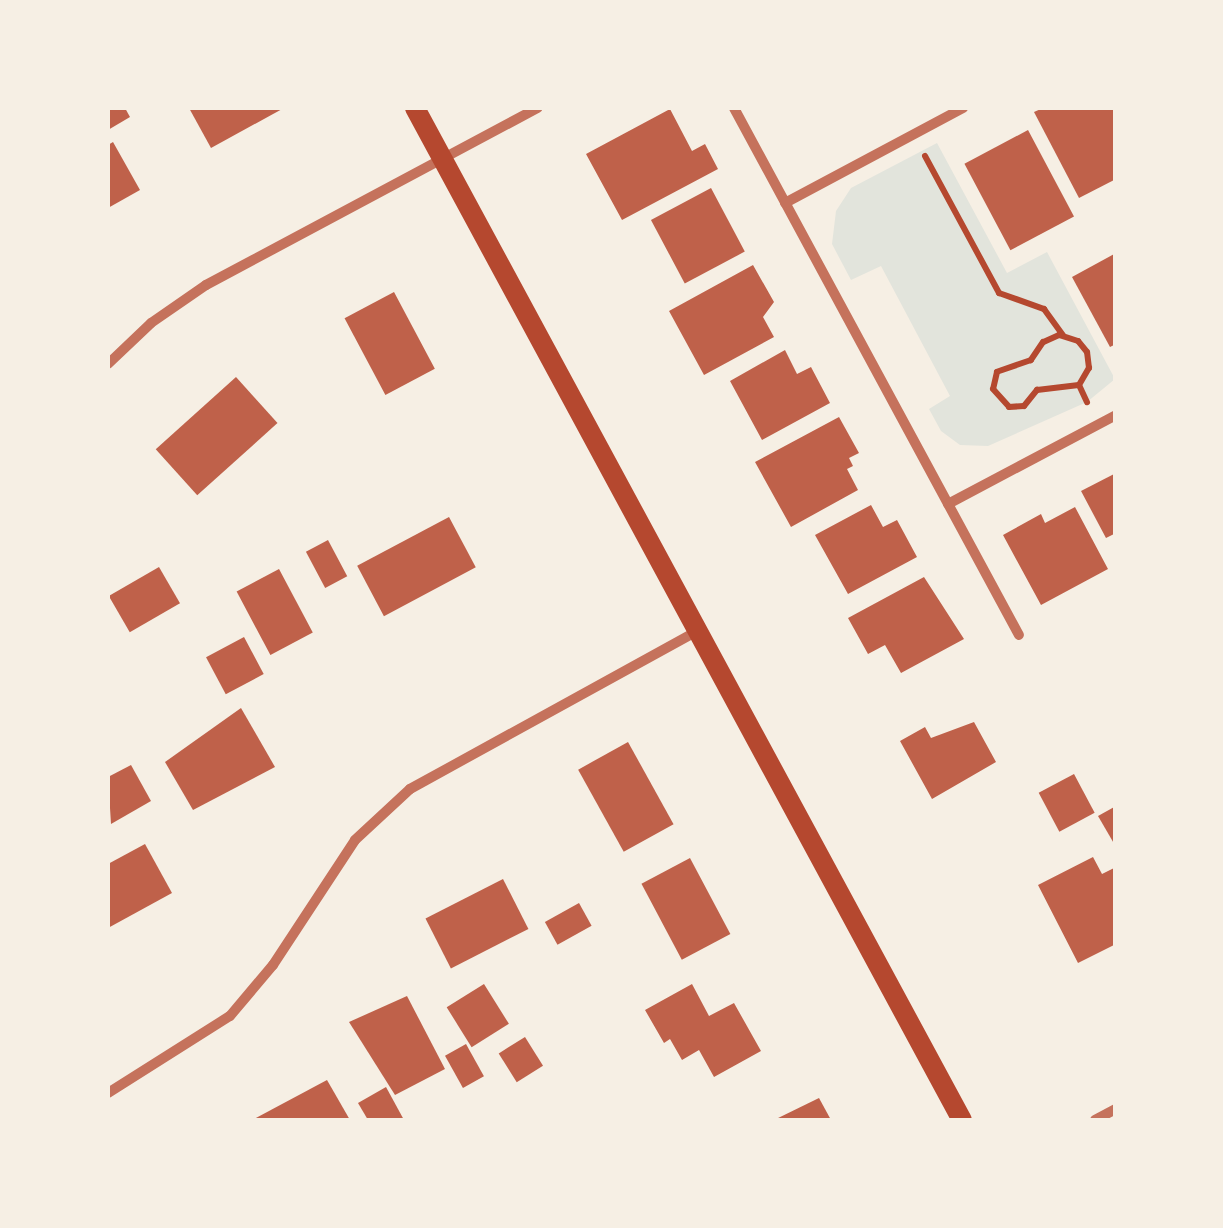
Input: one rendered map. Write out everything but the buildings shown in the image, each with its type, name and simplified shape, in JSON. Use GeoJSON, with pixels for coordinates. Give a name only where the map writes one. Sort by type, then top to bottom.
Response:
{"type":"FeatureCollection","features":[{"type":"Feature","properties":{"kind":"main road"},"geometry":{"type":"LineString","coordinates":[[415,108],[962,1120]]}},
{"type":"Feature","properties":{"kind":"street"},"geometry":{"type":"LineString","coordinates":[[108,364],[192,293],[538,108]]}},
{"type":"Feature","properties":{"kind":"street"},"geometry":{"type":"LineString","coordinates":[[734,108],[1018,635]]}},
{"type":"Feature","properties":{"kind":"street"},"geometry":{"type":"LineString","coordinates":[[785,203],[963,108]]}},
{"type":"Feature","properties":{"kind":"street"},"geometry":{"type":"LineString","coordinates":[[948,504],[1116,415]]}},
{"type":"Feature","properties":{"kind":"street"},"geometry":{"type":"LineString","coordinates":[[108,1093],[230,1016],[273,965],[343,855],[410,789],[696,632]]}},
{"type":"Feature","properties":{"kind":"street"},"geometry":{"type":"LineString","coordinates":[[1095,1120],[1116,1109]]}},
{"type":"Feature","properties":{"kind":"path"},"geometry":{"type":"LineString","coordinates":[[922,150],[999,293],[1044,310],[1063,335],[1078,341],[1090,361],[1079,385],[1087,402]]}},
{"type":"Feature","properties":{"kind":"path"},"geometry":{"type":"LineString","coordinates":[[1063,335],[1043,342],[1031,360],[1003,367],[993,389],[1002,404],[1018,408],[1037,390],[1079,385]]}},
{"type":"Feature","properties":{"kind":"shaded area"},"geometry":{"type":"Polygon","coordinates":[[[937,143],[1007,273],[1047,252],[1115,379],[1087,402],[988,446],[960,445],[941,431],[929,409],[950,396],[881,266],[851,280],[832,244],[836,211],[851,188],[937,143]]]}}]}
